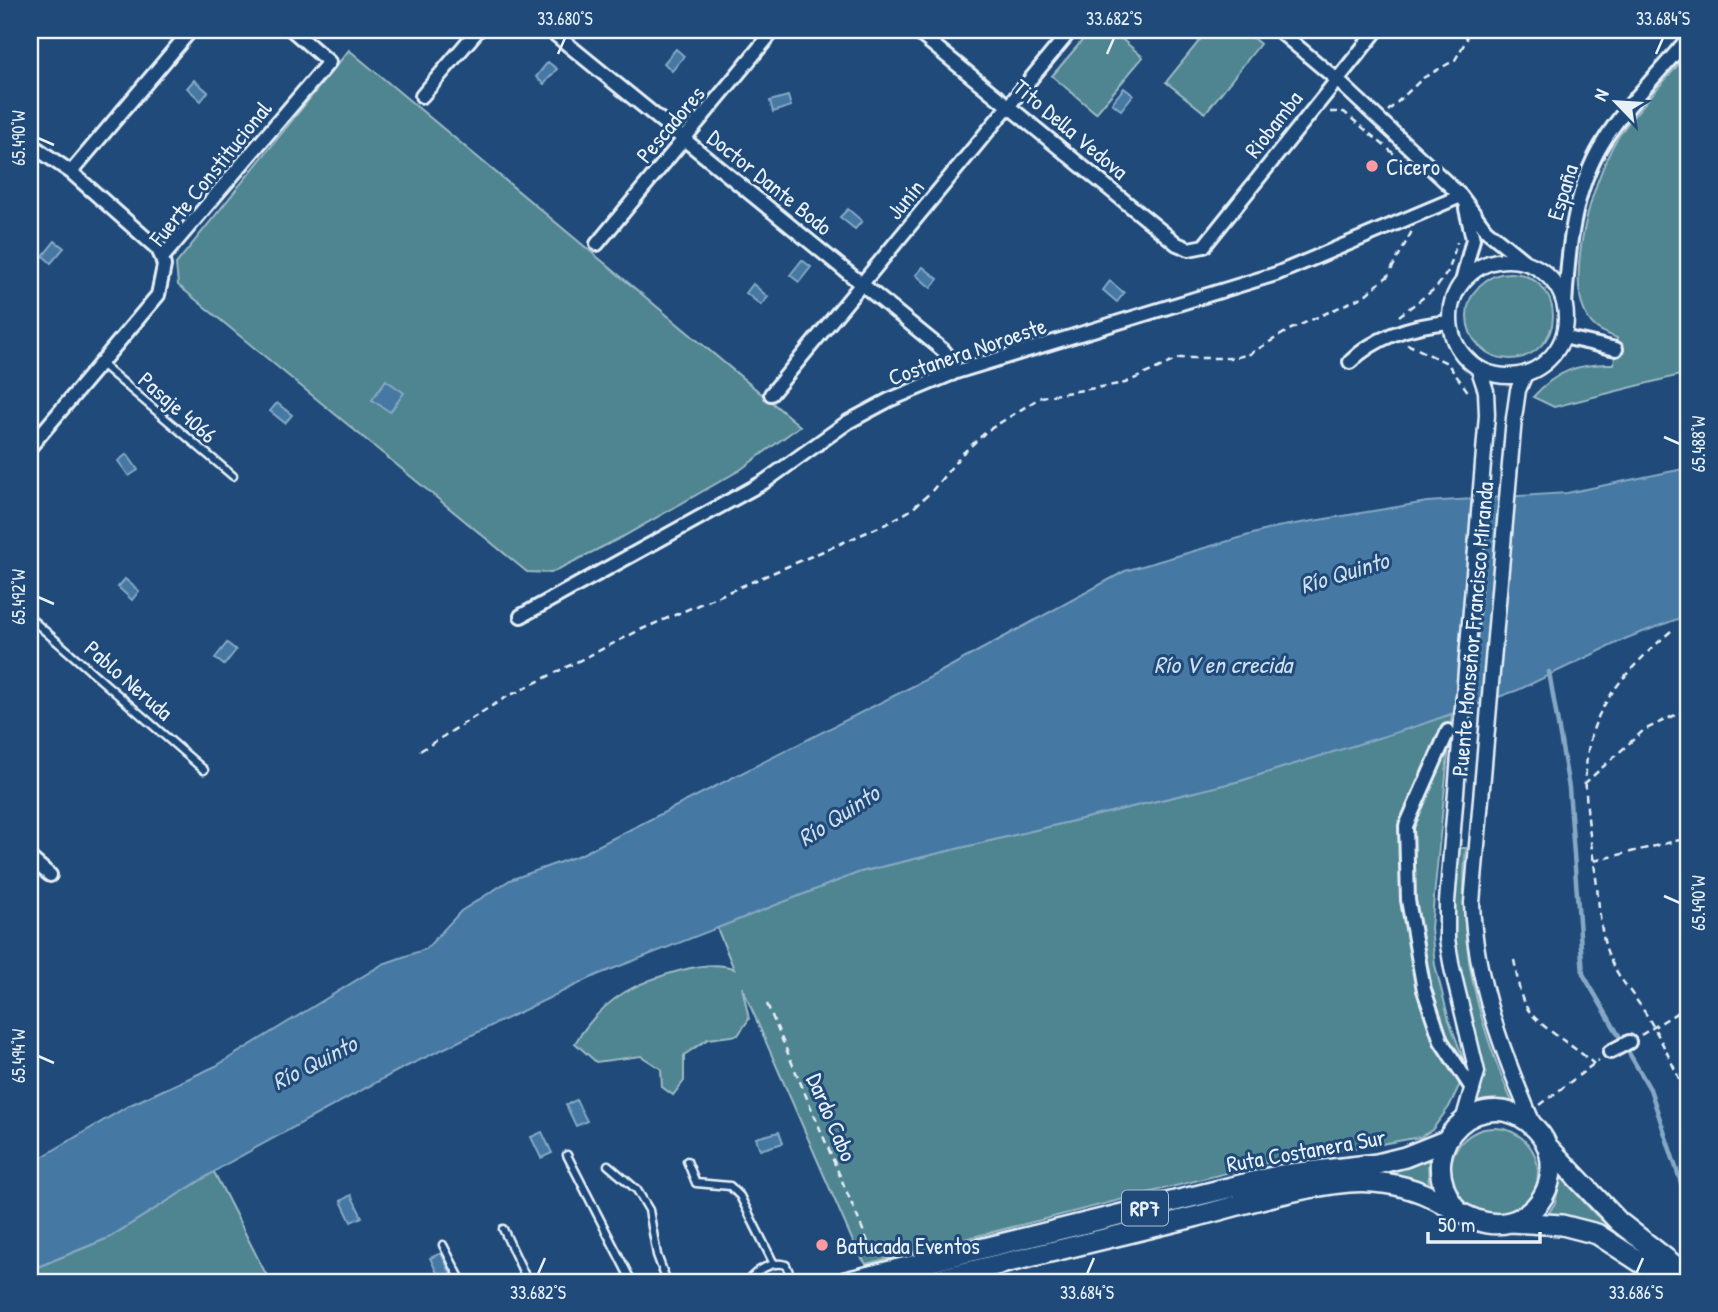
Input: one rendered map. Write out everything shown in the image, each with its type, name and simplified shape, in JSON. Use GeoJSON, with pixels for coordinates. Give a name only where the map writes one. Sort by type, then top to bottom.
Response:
{"type":"FeatureCollection","features":[{"type":"Feature","properties":{"kind":"main road"},"geometry":{"type":"LineString","coordinates":[[1456,1209],[1446,1194],[1440,1177],[1440,1159],[1445,1142],[1463,1121],[1480,1113],[1500,1111],[1532,1120],[1548,1147],[1619,1222],[1688,1276]]}},
{"type":"Feature","properties":{"kind":"main road","name":"Ruta Costanera Sur"},"geometry":{"type":"LineString","coordinates":[[846,1282],[1281,1175],[1386,1162],[1445,1142]]}},
{"type":"Feature","properties":{"kind":"main road"},"geometry":{"type":"LineString","coordinates":[[1509,1222],[1527,1215],[1541,1201],[1549,1184],[1552,1166],[1548,1147]]}},
{"type":"Feature","properties":{"kind":"main road","name":"Ruta Costanera Sur"},"geometry":{"type":"LineString","coordinates":[[926,1282],[1269,1198],[1350,1182],[1391,1184],[1420,1192],[1472,1219],[1490,1224],[1509,1222],[1562,1225],[1597,1234],[1671,1282]]}},
{"type":"Feature","properties":{"kind":"street"},"geometry":{"type":"LineString","coordinates":[[71,172],[191,30]]}},
{"type":"Feature","properties":{"kind":"street","name":"Fuerte Constitucional"},"geometry":{"type":"LineString","coordinates":[[30,447],[158,295],[164,266],[162,258],[329,62],[292,30]]}},
{"type":"Feature","properties":{"kind":"street"},"geometry":{"type":"LineString","coordinates":[[422,96],[478,30]]}},
{"type":"Feature","properties":{"kind":"street","name":"Doctor Dante Bodo"},"geometry":{"type":"LineString","coordinates":[[550,30],[944,351],[951,360],[952,374]]}},
{"type":"Feature","properties":{"kind":"street","name":"Pescadores"},"geometry":{"type":"LineString","coordinates":[[597,244],[774,30]]}},
{"type":"Feature","properties":{"kind":"street","name":"Tito Della Vedova"},"geometry":{"type":"LineString","coordinates":[[915,30],[1177,244],[1189,249],[1204,246]]}},
{"type":"Feature","properties":{"kind":"street","name":"Junín"},"geometry":{"type":"LineString","coordinates":[[771,394],[1071,30]]}},
{"type":"Feature","properties":{"kind":"street"},"geometry":{"type":"LineString","coordinates":[[1278,30],[1336,79],[1461,196],[1486,230],[1547,276],[1565,306],[1563,337],[1547,360],[1525,374],[1508,376],[1479,370],[1460,351],[1452,336],[1450,322],[1455,292],[1482,264],[1507,258],[1524,261]]}},
{"type":"Feature","properties":{"kind":"street","name":"Riobamba"},"geometry":{"type":"LineString","coordinates":[[1204,246],[1377,30]]}},
{"type":"Feature","properties":{"kind":"street","name":"España"},"geometry":{"type":"LineString","coordinates":[[1565,306],[1570,243],[1588,173],[1603,143],[1626,111],[1688,38]]}},
{"type":"Feature","properties":{"kind":"street"},"geometry":{"type":"LineString","coordinates":[[32,149],[71,172],[158,249],[162,258]]}},
{"type":"Feature","properties":{"kind":"street"},"geometry":{"type":"LineString","coordinates":[[1461,196],[1474,239],[1462,282]]}},
{"type":"Feature","properties":{"kind":"street","name":"Costanera Noroeste"},"geometry":{"type":"LineString","coordinates":[[521,616],[764,482],[848,422],[889,400],[952,374],[1276,274],[1461,196]]}},
{"type":"Feature","properties":{"kind":"street"},"geometry":{"type":"LineString","coordinates":[[1350,362],[1362,351],[1400,331],[1424,324],[1450,322]]}},
{"type":"Feature","properties":{"kind":"street"},"geometry":{"type":"LineString","coordinates":[[1563,337],[1616,349]]}},
{"type":"Feature","properties":{"kind":"street","name":"Puente Monseñor Francisco Miranda"},"geometry":{"type":"LineString","coordinates":[[1463,1121],[1473,1090],[1476,1063],[1447,939],[1450,842],[1487,415],[1486,391],[1479,370]]}},
{"type":"Feature","properties":{"kind":"street","name":"Puente Monseñor Francisco Miranda"},"geometry":{"type":"LineString","coordinates":[[1525,374],[1518,390],[1514,418],[1472,903],[1475,946],[1510,1068],[1532,1120]]}},
{"type":"Feature","properties":{"kind":"street"},"geometry":{"type":"LineString","coordinates":[[1448,731],[1406,826],[1408,900],[1424,990],[1441,1041],[1473,1090]]}},
{"type":"Feature","properties":{"kind":"street"},"geometry":{"type":"LineString","coordinates":[[30,858],[50,875]]}},
{"type":"Feature","properties":{"kind":"street"},"geometry":{"type":"LineString","coordinates":[[1610,1052],[1629,1042]]}},
{"type":"Feature","properties":{"kind":"lane","name":"Pasaje 4066"},"geometry":{"type":"LineString","coordinates":[[100,363],[233,476]]}},
{"type":"Feature","properties":{"kind":"lane","name":"Pablo Neruda"},"geometry":{"type":"LineString","coordinates":[[30,618],[204,770]]}},
{"type":"Feature","properties":{"kind":"lane"},"geometry":{"type":"LineString","coordinates":[[567,1155],[632,1282]]}},
{"type":"Feature","properties":{"kind":"lane"},"geometry":{"type":"LineString","coordinates":[[687,1161],[696,1183],[730,1186],[740,1196],[774,1264]]}},
{"type":"Feature","properties":{"kind":"lane"},"geometry":{"type":"LineString","coordinates":[[608,1165],[637,1190],[649,1210],[657,1255],[667,1282]]}},
{"type":"Feature","properties":{"kind":"lane"},"geometry":{"type":"LineString","coordinates":[[503,1230],[528,1282]]}},
{"type":"Feature","properties":{"kind":"lane"},"geometry":{"type":"LineString","coordinates":[[443,1245],[463,1282]]}},
{"type":"Feature","properties":{"kind":"lane"},"geometry":{"type":"LineString","coordinates":[[747,1282],[774,1264],[786,1265],[793,1282]]}},
{"type":"Feature","properties":{"kind":"path"},"geometry":{"type":"LineString","coordinates":[[1380,120],[1406,91],[1455,60],[1467,39],[1464,30]]}},
{"type":"Feature","properties":{"kind":"path"},"geometry":{"type":"LineString","coordinates":[[420,751],[503,699],[650,625],[886,524],[911,510],[987,431],[1041,397],[1125,383],[1180,358],[1233,358],[1250,354],[1289,330],[1364,296],[1388,276],[1405,250],[1420,212]]}},
{"type":"Feature","properties":{"kind":"path"},"geometry":{"type":"LineString","coordinates":[[1671,631],[1616,685],[1595,723],[1584,767],[1584,783],[1607,952],[1653,1030],[1688,1098]]}},
{"type":"Feature","properties":{"kind":"path"},"geometry":{"type":"LineString","coordinates":[[1584,783],[1644,730],[1688,709]]}},
{"type":"Feature","properties":{"kind":"path"},"geometry":{"type":"LineString","coordinates":[[1594,862],[1688,838]]}},
{"type":"Feature","properties":{"kind":"path"},"geometry":{"type":"LineString","coordinates":[[1514,960],[1522,1001],[1532,1016],[1567,1040],[1594,1064]]}},
{"type":"Feature","properties":{"kind":"path","name":"Dardo Cabo"},"geometry":{"type":"LineString","coordinates":[[767,1004],[868,1242]]}},
{"type":"Feature","properties":{"kind":"path"},"geometry":{"type":"LineString","coordinates":[[1629,1042],[1653,1030],[1688,1006]]}},
{"type":"Feature","properties":{"kind":"path"},"geometry":{"type":"LineString","coordinates":[[1532,1120],[1610,1052]]}},
{"type":"Feature","properties":{"kind":"green space"},"geometry":{"type":"Polygon","coordinates":[[[1091,30],[1111,30],[1143,57],[1096,113],[1052,76],[1091,30]]]}},
{"type":"Feature","properties":{"kind":"green space"},"geometry":{"type":"Polygon","coordinates":[[[1208,30],[1243,30],[1260,44],[1205,113],[1166,82],[1208,30]]]}},
{"type":"Feature","properties":{"kind":"green space"},"geometry":{"type":"Polygon","coordinates":[[[349,50],[800,426],[740,470],[624,536],[551,573],[527,572],[178,285],[176,264],[349,50]]]}},
{"type":"Feature","properties":{"kind":"green space"},"geometry":{"type":"Polygon","coordinates":[[[1688,53],[1688,373],[1554,407],[1533,397],[1550,381],[1579,367],[1614,364],[1617,338],[1592,324],[1582,303],[1580,253],[1585,225],[1602,170],[1622,131],[1688,53]]]}},
{"type":"Feature","properties":{"kind":"green space"},"geometry":{"type":"Polygon","coordinates":[[[1510,273],[1527,276],[1541,285],[1550,299],[1553,316],[1550,333],[1541,347],[1527,356],[1510,359],[1493,356],[1479,347],[1470,333],[1467,316],[1470,299],[1479,285],[1493,276],[1510,273]]]}},
{"type":"Feature","properties":{"kind":"green space"},"geometry":{"type":"Polygon","coordinates":[[[1452,714],[1431,928],[1435,965],[1449,1020],[1463,1058],[1460,1084],[1449,1107],[1432,1130],[1420,1137],[1365,1147],[1318,1150],[866,1264],[857,1251],[742,987],[749,1019],[738,1035],[708,1039],[684,1055],[684,1081],[673,1095],[662,1087],[661,1069],[641,1056],[596,1062],[575,1043],[604,1008],[636,986],[695,967],[723,966],[734,969],[717,928],[860,872],[1240,781],[1452,714]]]}},
{"type":"Feature","properties":{"kind":"green space"},"geometry":{"type":"Polygon","coordinates":[[[1456,848],[1466,848],[1465,918],[1473,983],[1490,1046],[1516,1111],[1473,1110],[1465,1003],[1451,923],[1456,848]]]}},
{"type":"Feature","properties":{"kind":"green space"},"geometry":{"type":"Polygon","coordinates":[[[1485,1128],[1503,1128],[1519,1135],[1531,1147],[1538,1163],[1538,1181],[1531,1197],[1519,1209],[1503,1216],[1485,1216],[1469,1209],[1457,1197],[1450,1181],[1450,1163],[1457,1147],[1469,1135],[1485,1128]]]}},
{"type":"Feature","properties":{"kind":"green space"},"geometry":{"type":"Polygon","coordinates":[[[1428,1155],[1429,1193],[1390,1181],[1137,1225],[906,1282],[879,1282],[1287,1184],[1428,1155]]]}},
{"type":"Feature","properties":{"kind":"green space"},"geometry":{"type":"Polygon","coordinates":[[[214,1172],[270,1282],[30,1282],[30,1270],[108,1238],[214,1172]]]}},
{"type":"Feature","properties":{"kind":"green space"},"geometry":{"type":"Polygon","coordinates":[[[1561,1177],[1595,1214],[1640,1252],[1544,1220],[1555,1203],[1561,1177]]]}},
{"type":"Feature","properties":{"kind":"water"},"geometry":{"type":"Polygon","coordinates":[[[676,49],[684,56],[672,71],[664,63],[676,49]]]}},
{"type":"Feature","properties":{"kind":"water"},"geometry":{"type":"Polygon","coordinates":[[[548,62],[557,69],[544,84],[536,77],[548,62]]]}},
{"type":"Feature","properties":{"kind":"water"},"geometry":{"type":"Polygon","coordinates":[[[194,80],[208,92],[201,101],[187,88],[194,80]]]}},
{"type":"Feature","properties":{"kind":"water"},"geometry":{"type":"Polygon","coordinates":[[[1124,88],[1133,95],[1121,110],[1112,103],[1124,88]]]}},
{"type":"Feature","properties":{"kind":"water"},"geometry":{"type":"Polygon","coordinates":[[[788,96],[791,106],[773,112],[770,101],[788,96]]]}},
{"type":"Feature","properties":{"kind":"water"},"geometry":{"type":"Polygon","coordinates":[[[848,209],[862,221],[855,229],[840,217],[848,209]]]}},
{"type":"Feature","properties":{"kind":"water"},"geometry":{"type":"Polygon","coordinates":[[[55,241],[64,248],[51,263],[43,256],[55,241]]]}},
{"type":"Feature","properties":{"kind":"water"},"geometry":{"type":"Polygon","coordinates":[[[802,260],[811,267],[799,282],[790,275],[802,260]]]}},
{"type":"Feature","properties":{"kind":"water"},"geometry":{"type":"Polygon","coordinates":[[[923,267],[938,279],[931,288],[916,275],[923,267]]]}},
{"type":"Feature","properties":{"kind":"water"},"geometry":{"type":"Polygon","coordinates":[[[1110,281],[1124,293],[1117,302],[1103,290],[1110,281]]]}},
{"type":"Feature","properties":{"kind":"water"},"geometry":{"type":"Polygon","coordinates":[[[753,284],[768,297],[761,305],[746,293],[753,284]]]}},
{"type":"Feature","properties":{"kind":"water"},"geometry":{"type":"Polygon","coordinates":[[[386,380],[404,393],[390,412],[372,400],[386,380]]]}},
{"type":"Feature","properties":{"kind":"water"},"geometry":{"type":"Polygon","coordinates":[[[277,403],[292,415],[285,423],[270,411],[277,403]]]}},
{"type":"Feature","properties":{"kind":"water"},"geometry":{"type":"Polygon","coordinates":[[[127,454],[138,470],[129,476],[118,461],[127,454]]]}},
{"type":"Feature","properties":{"kind":"water","name":"Río V en crecida"},"geometry":{"type":"Polygon","coordinates":[[[1688,468],[1689,495],[1684,520],[1688,533],[1688,615],[1627,638],[1518,690],[1420,725],[1240,781],[860,872],[597,975],[397,1071],[228,1163],[108,1238],[30,1270],[30,1165],[37,1160],[130,1105],[216,1066],[383,964],[426,949],[461,911],[510,880],[580,855],[927,679],[1125,571],[1277,527],[1427,502],[1567,493],[1688,468]]]}},
{"type":"Feature","properties":{"kind":"water"},"geometry":{"type":"Polygon","coordinates":[[[125,579],[139,591],[132,600],[118,587],[125,579]]]}},
{"type":"Feature","properties":{"kind":"water"},"geometry":{"type":"Polygon","coordinates":[[[227,643],[236,650],[224,665],[215,658],[227,643]]]}},
{"type":"Feature","properties":{"kind":"water"},"geometry":{"type":"Polygon","coordinates":[[[576,1100],[587,1121],[576,1126],[566,1105],[576,1100]]]}},
{"type":"Feature","properties":{"kind":"water"},"geometry":{"type":"Polygon","coordinates":[[[542,1132],[552,1153],[541,1158],[531,1137],[542,1132]]]}},
{"type":"Feature","properties":{"kind":"water"},"geometry":{"type":"Polygon","coordinates":[[[779,1132],[783,1143],[760,1150],[756,1138],[779,1132]]]}},
{"type":"Feature","properties":{"kind":"water"},"geometry":{"type":"Polygon","coordinates":[[[351,1195],[362,1217],[351,1222],[341,1201],[351,1195]]]}},
{"type":"Feature","properties":{"kind":"water"},"geometry":{"type":"Polygon","coordinates":[[[441,1253],[451,1274],[440,1279],[430,1258],[441,1253]]]}},
{"type":"Feature","properties":{"kind":"waterway"},"geometry":{"type":"LineString","coordinates":[[1549,672],[1569,788],[1583,974],[1650,1089],[1688,1204]]}},
{"type":"Feature","properties":{"kind":"place","name":"Cicero"},"geometry":{"type":"Point","coordinates":[1372,166]}},
{"type":"Feature","properties":{"kind":"place","name":"Batucada Eventos"},"geometry":{"type":"Point","coordinates":[822,1245]}},
{"type":"Feature","properties":{"kind":"water label","name":"Río Quinto"},"geometry":{"type":"Point","coordinates":[1344,572]}},
{"type":"Feature","properties":{"kind":"water label","name":"Río Quinto"},"geometry":{"type":"Point","coordinates":[838,815]}},
{"type":"Feature","properties":{"kind":"water label","name":"Río Quinto"},"geometry":{"type":"Point","coordinates":[314,1062]}}]}
